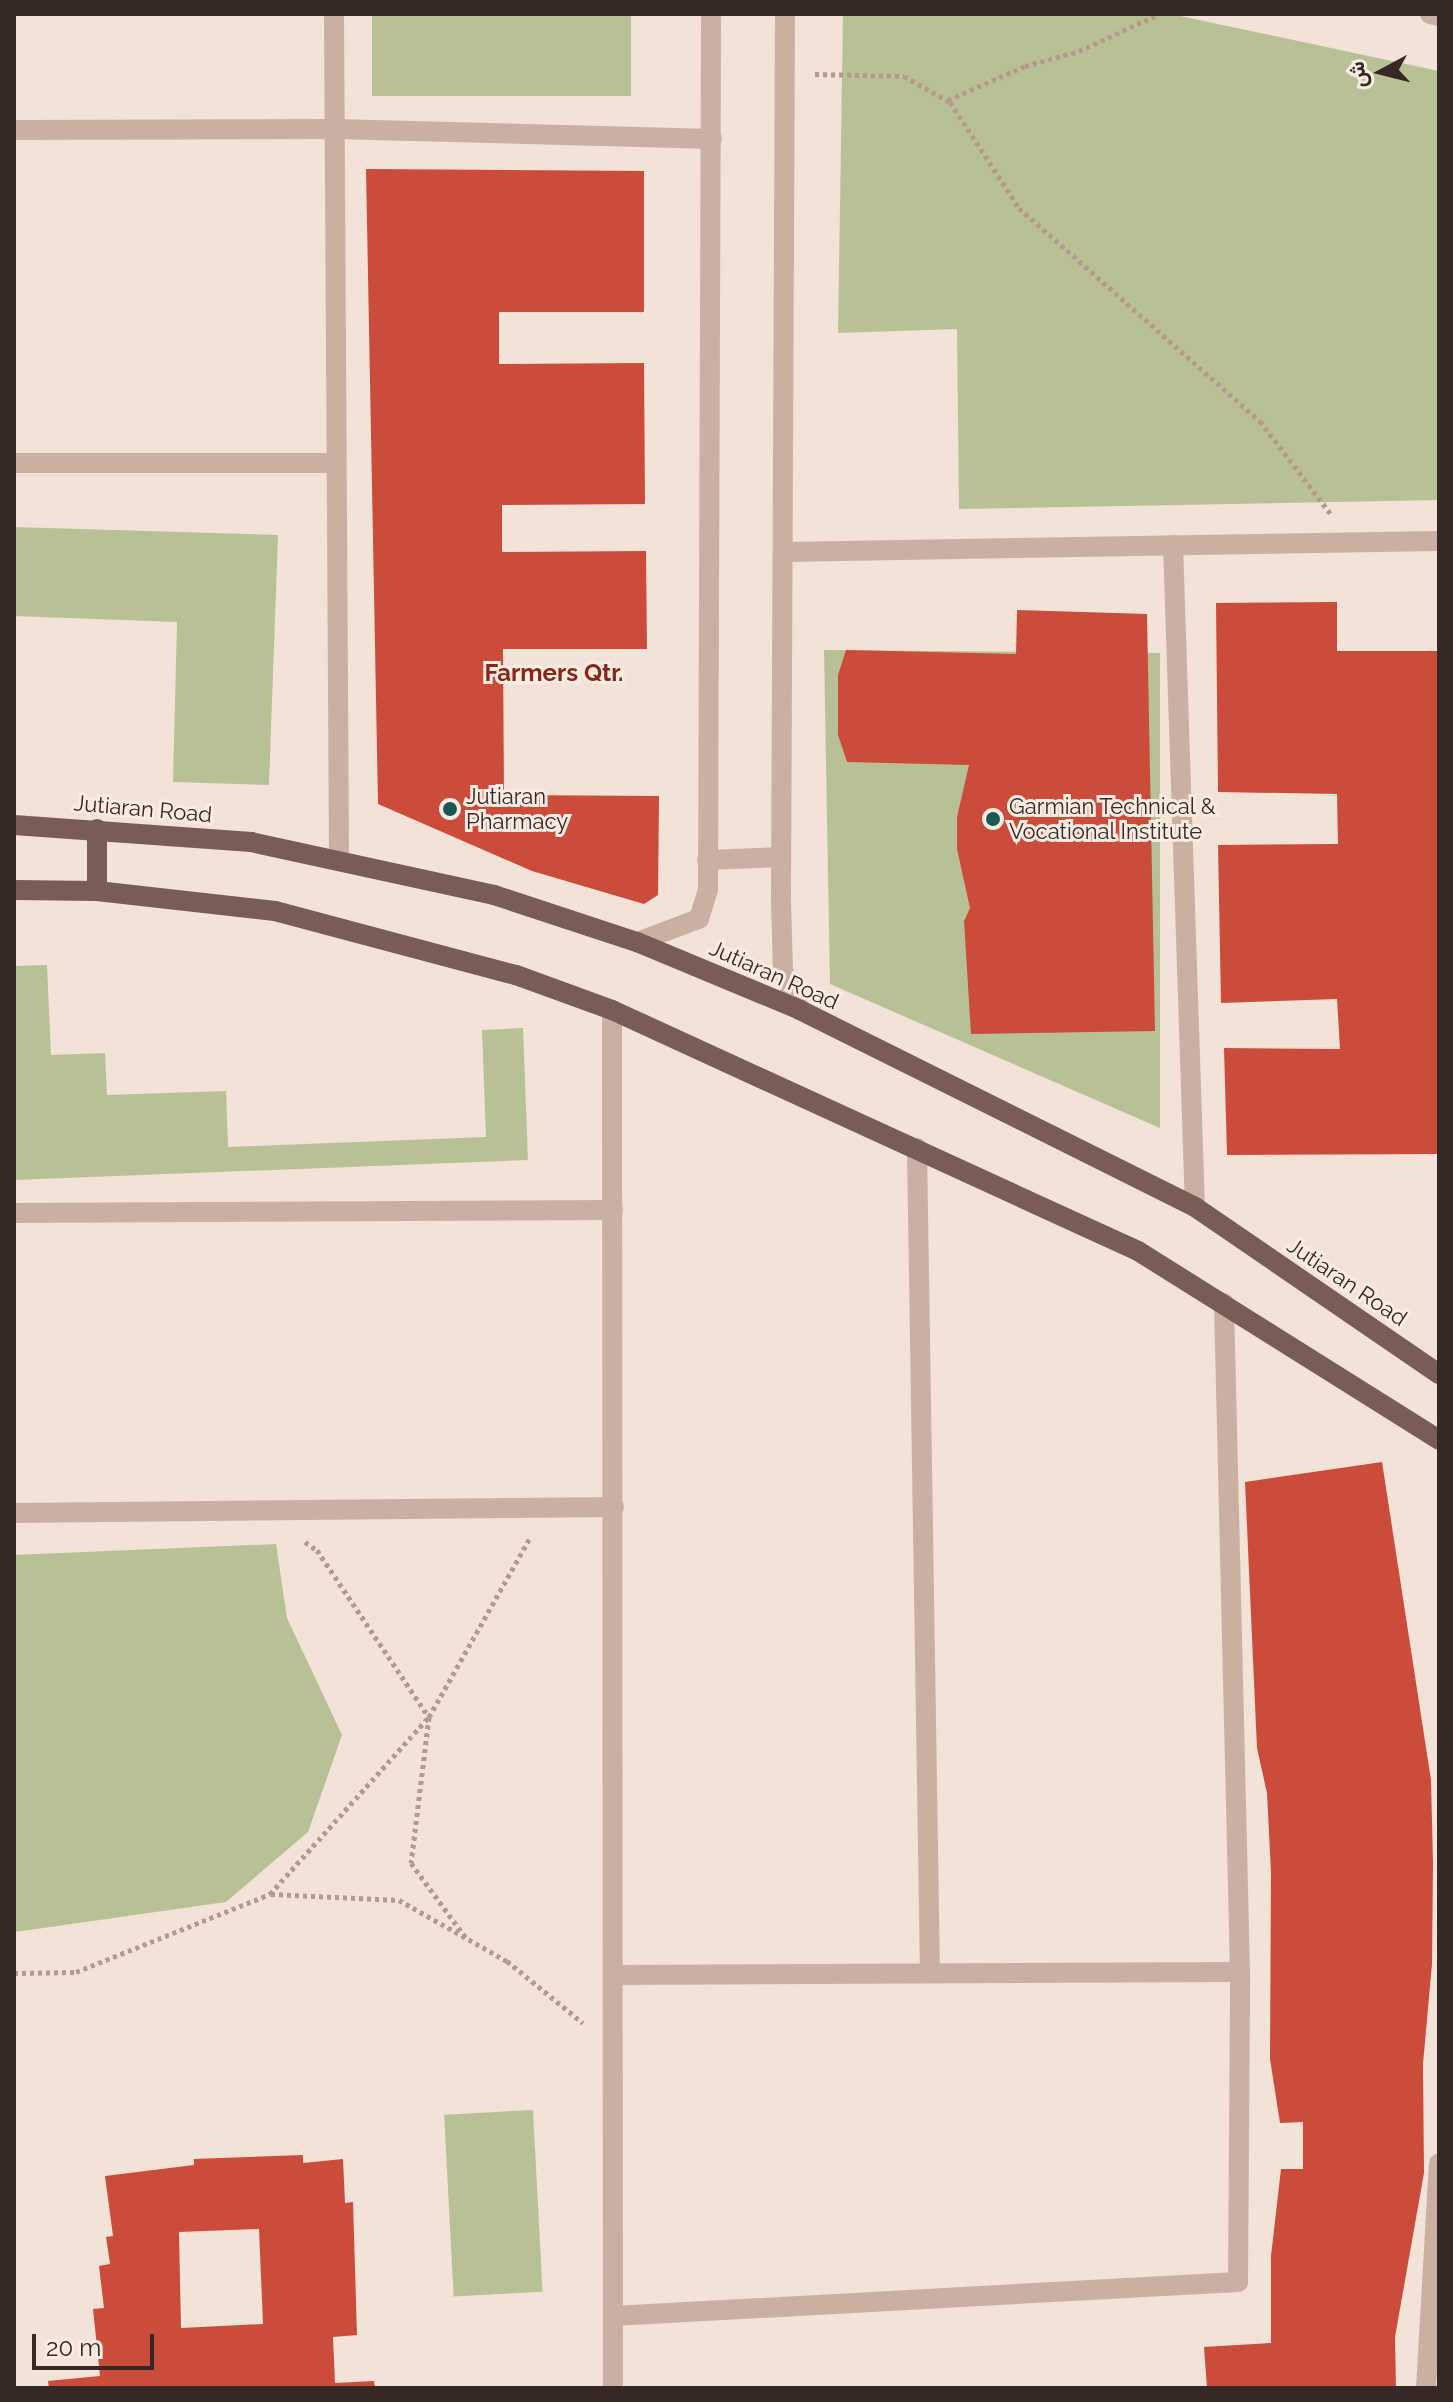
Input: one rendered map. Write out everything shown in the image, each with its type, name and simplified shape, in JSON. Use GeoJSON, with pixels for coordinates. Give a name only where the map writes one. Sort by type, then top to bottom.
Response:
{"type":"FeatureCollection","features":[{"type":"Feature","properties":{"kind":"main road","name":"Jutiaran Road"},"geometry":{"type":"LineString","coordinates":[[14,825],[251,842],[494,895],[637,942],[800,1010],[1195,1207],[1439,1374]]}},
{"type":"Feature","properties":{"kind":"main road"},"geometry":{"type":"LineString","coordinates":[[97,829],[97,891]]}},
{"type":"Feature","properties":{"kind":"main road"},"geometry":{"type":"LineString","coordinates":[[14,890],[97,891],[275,911],[516,975],[612,1010],[1138,1251],[1439,1440]]}},
{"type":"Feature","properties":{"kind":"street"},"geometry":{"type":"LineString","coordinates":[[334,14],[339,861]]}},
{"type":"Feature","properties":{"kind":"street"},"geometry":{"type":"LineString","coordinates":[[637,942],[699,919],[708,890],[711,14]]}},
{"type":"Feature","properties":{"kind":"street"},"geometry":{"type":"LineString","coordinates":[[785,14],[781,857],[783,971],[800,1010]]}},
{"type":"Feature","properties":{"kind":"street"},"geometry":{"type":"LineString","coordinates":[[1430,14],[1439,16]]}},
{"type":"Feature","properties":{"kind":"street"},"geometry":{"type":"LineString","coordinates":[[14,130],[334,129],[712,139]]}},
{"type":"Feature","properties":{"kind":"street"},"geometry":{"type":"LineString","coordinates":[[14,463],[336,463]]}},
{"type":"Feature","properties":{"kind":"street"},"geometry":{"type":"LineString","coordinates":[[784,552],[1439,541]]}},
{"type":"Feature","properties":{"kind":"street"},"geometry":{"type":"LineString","coordinates":[[1173,545],[1195,1207]]}},
{"type":"Feature","properties":{"kind":"street"},"geometry":{"type":"LineString","coordinates":[[707,860],[781,857]]}},
{"type":"Feature","properties":{"kind":"street"},"geometry":{"type":"LineString","coordinates":[[612,1010],[613,2388]]}},
{"type":"Feature","properties":{"kind":"street"},"geometry":{"type":"LineString","coordinates":[[917,1148],[930,1971]]}},
{"type":"Feature","properties":{"kind":"street"},"geometry":{"type":"LineString","coordinates":[[14,1213],[613,1210]]}},
{"type":"Feature","properties":{"kind":"street"},"geometry":{"type":"LineString","coordinates":[[613,2316],[1238,2282],[1240,1972],[1224,1303]]}},
{"type":"Feature","properties":{"kind":"street"},"geometry":{"type":"LineString","coordinates":[[14,1513],[614,1507]]}},
{"type":"Feature","properties":{"kind":"street"},"geometry":{"type":"LineString","coordinates":[[613,1975],[930,1971],[1240,1972]]}},
{"type":"Feature","properties":{"kind":"street"},"geometry":{"type":"LineString","coordinates":[[1426,2388],[1434,2321],[1439,2163]]}},
{"type":"Feature","properties":{"kind":"path"},"geometry":{"type":"LineString","coordinates":[[947,100],[1025,66],[1079,51],[1159,14]]}},
{"type":"Feature","properties":{"kind":"path"},"geometry":{"type":"LineString","coordinates":[[786,73],[904,76],[947,100],[1019,208],[1260,421],[1353,542]]}},
{"type":"Feature","properties":{"kind":"path"},"geometry":{"type":"LineString","coordinates":[[270,1894],[429,1717],[546,1508]]}},
{"type":"Feature","properties":{"kind":"path"},"geometry":{"type":"LineString","coordinates":[[260,1511],[317,1550],[429,1717],[411,1863],[466,1938]]}},
{"type":"Feature","properties":{"kind":"path"},"geometry":{"type":"LineString","coordinates":[[14,1973],[76,1972],[270,1894],[399,1900],[507,1961],[613,2046]]}},
{"type":"Feature","properties":{"kind":"green space"},"geometry":{"type":"Polygon","coordinates":[[[372,14],[631,14],[631,96],[372,96],[372,14]]]}},
{"type":"Feature","properties":{"kind":"green space"},"geometry":{"type":"Polygon","coordinates":[[[843,14],[1171,14],[1439,71],[1439,500],[959,509],[957,329],[838,333],[843,14]]]}},
{"type":"Feature","properties":{"kind":"green space"},"geometry":{"type":"Polygon","coordinates":[[[14,527],[278,535],[269,785],[173,782],[177,622],[14,616],[14,527]]]}},
{"type":"Feature","properties":{"kind":"green space","name":"Garmian Technical & Vocational Institute"},"geometry":{"type":"Polygon","coordinates":[[[824,650],[1160,653],[1160,1128],[830,984],[824,650]]]}},
{"type":"Feature","properties":{"kind":"green space"},"geometry":{"type":"Polygon","coordinates":[[[47,965],[51,1055],[105,1053],[107,1095],[226,1091],[228,1147],[486,1137],[482,1030],[523,1028],[528,1160],[14,1180],[14,966],[47,965]]]}},
{"type":"Feature","properties":{"kind":"green space"},"geometry":{"type":"Polygon","coordinates":[[[276,1544],[287,1618],[342,1735],[308,1832],[226,1902],[15,1932],[14,1555],[276,1544]]]}},
{"type":"Feature","properties":{"kind":"green space"},"geometry":{"type":"Polygon","coordinates":[[[533,2110],[543,2292],[454,2296],[444,2115],[533,2110]]]}},
{"type":"Feature","properties":{"kind":"building"},"geometry":{"type":"Polygon","coordinates":[[[366,169],[644,171],[644,312],[499,312],[499,364],[644,363],[645,504],[502,505],[502,552],[646,551],[647,649],[503,649],[504,795],[659,796],[658,895],[644,904],[532,871],[378,804],[366,169]]]}},
{"type":"Feature","properties":{"kind":"building"},"geometry":{"type":"Polygon","coordinates":[[[1337,602],[1337,651],[1439,651],[1439,1154],[1227,1155],[1224,1048],[1340,1049],[1337,999],[1221,1003],[1218,845],[1338,844],[1337,794],[1218,792],[1216,603],[1337,602]]]}},
{"type":"Feature","properties":{"kind":"building"},"geometry":{"type":"Polygon","coordinates":[[[1017,610],[1147,614],[1155,1031],[971,1034],[964,921],[970,908],[957,849],[957,817],[969,765],[847,762],[838,735],[838,675],[846,650],[1016,654],[1017,610]]]}},
{"type":"Feature","properties":{"kind":"building"},"geometry":{"type":"Polygon","coordinates":[[[1382,1462],[1431,1780],[1433,1863],[1432,1964],[1423,2064],[1424,2173],[1395,2337],[1396,2388],[1207,2388],[1204,2347],[1271,2343],[1271,2256],[1281,2169],[1303,2169],[1303,2122],[1280,2123],[1270,2059],[1271,1873],[1267,1793],[1257,1748],[1245,1482],[1382,1462]]]}},
{"type":"Feature","properties":{"kind":"building"},"geometry":{"type":"Polygon","coordinates":[[[303,2155],[303,2163],[343,2159],[345,2203],[353,2202],[357,2335],[333,2337],[335,2383],[374,2381],[375,2388],[49,2388],[48,2381],[100,2376],[93,2309],[104,2308],[99,2266],[110,2264],[106,2237],[113,2236],[105,2176],[194,2165],[194,2159],[303,2155]],[[259,2229],[179,2232],[181,2328],[263,2324],[259,2229]]]}},
{"type":"Feature","properties":{"kind":"place","name":"Jutiaran Pharmacy"},"geometry":{"type":"Point","coordinates":[450,809]}},
{"type":"Feature","properties":{"kind":"place","name":"Garmian Technical & Vocational Institute"},"geometry":{"type":"Point","coordinates":[993,819]}},
{"type":"Feature","properties":{"kind":"district","name":"Farmers Qtr."},"geometry":{"type":"Point","coordinates":[554,673]}}]}
